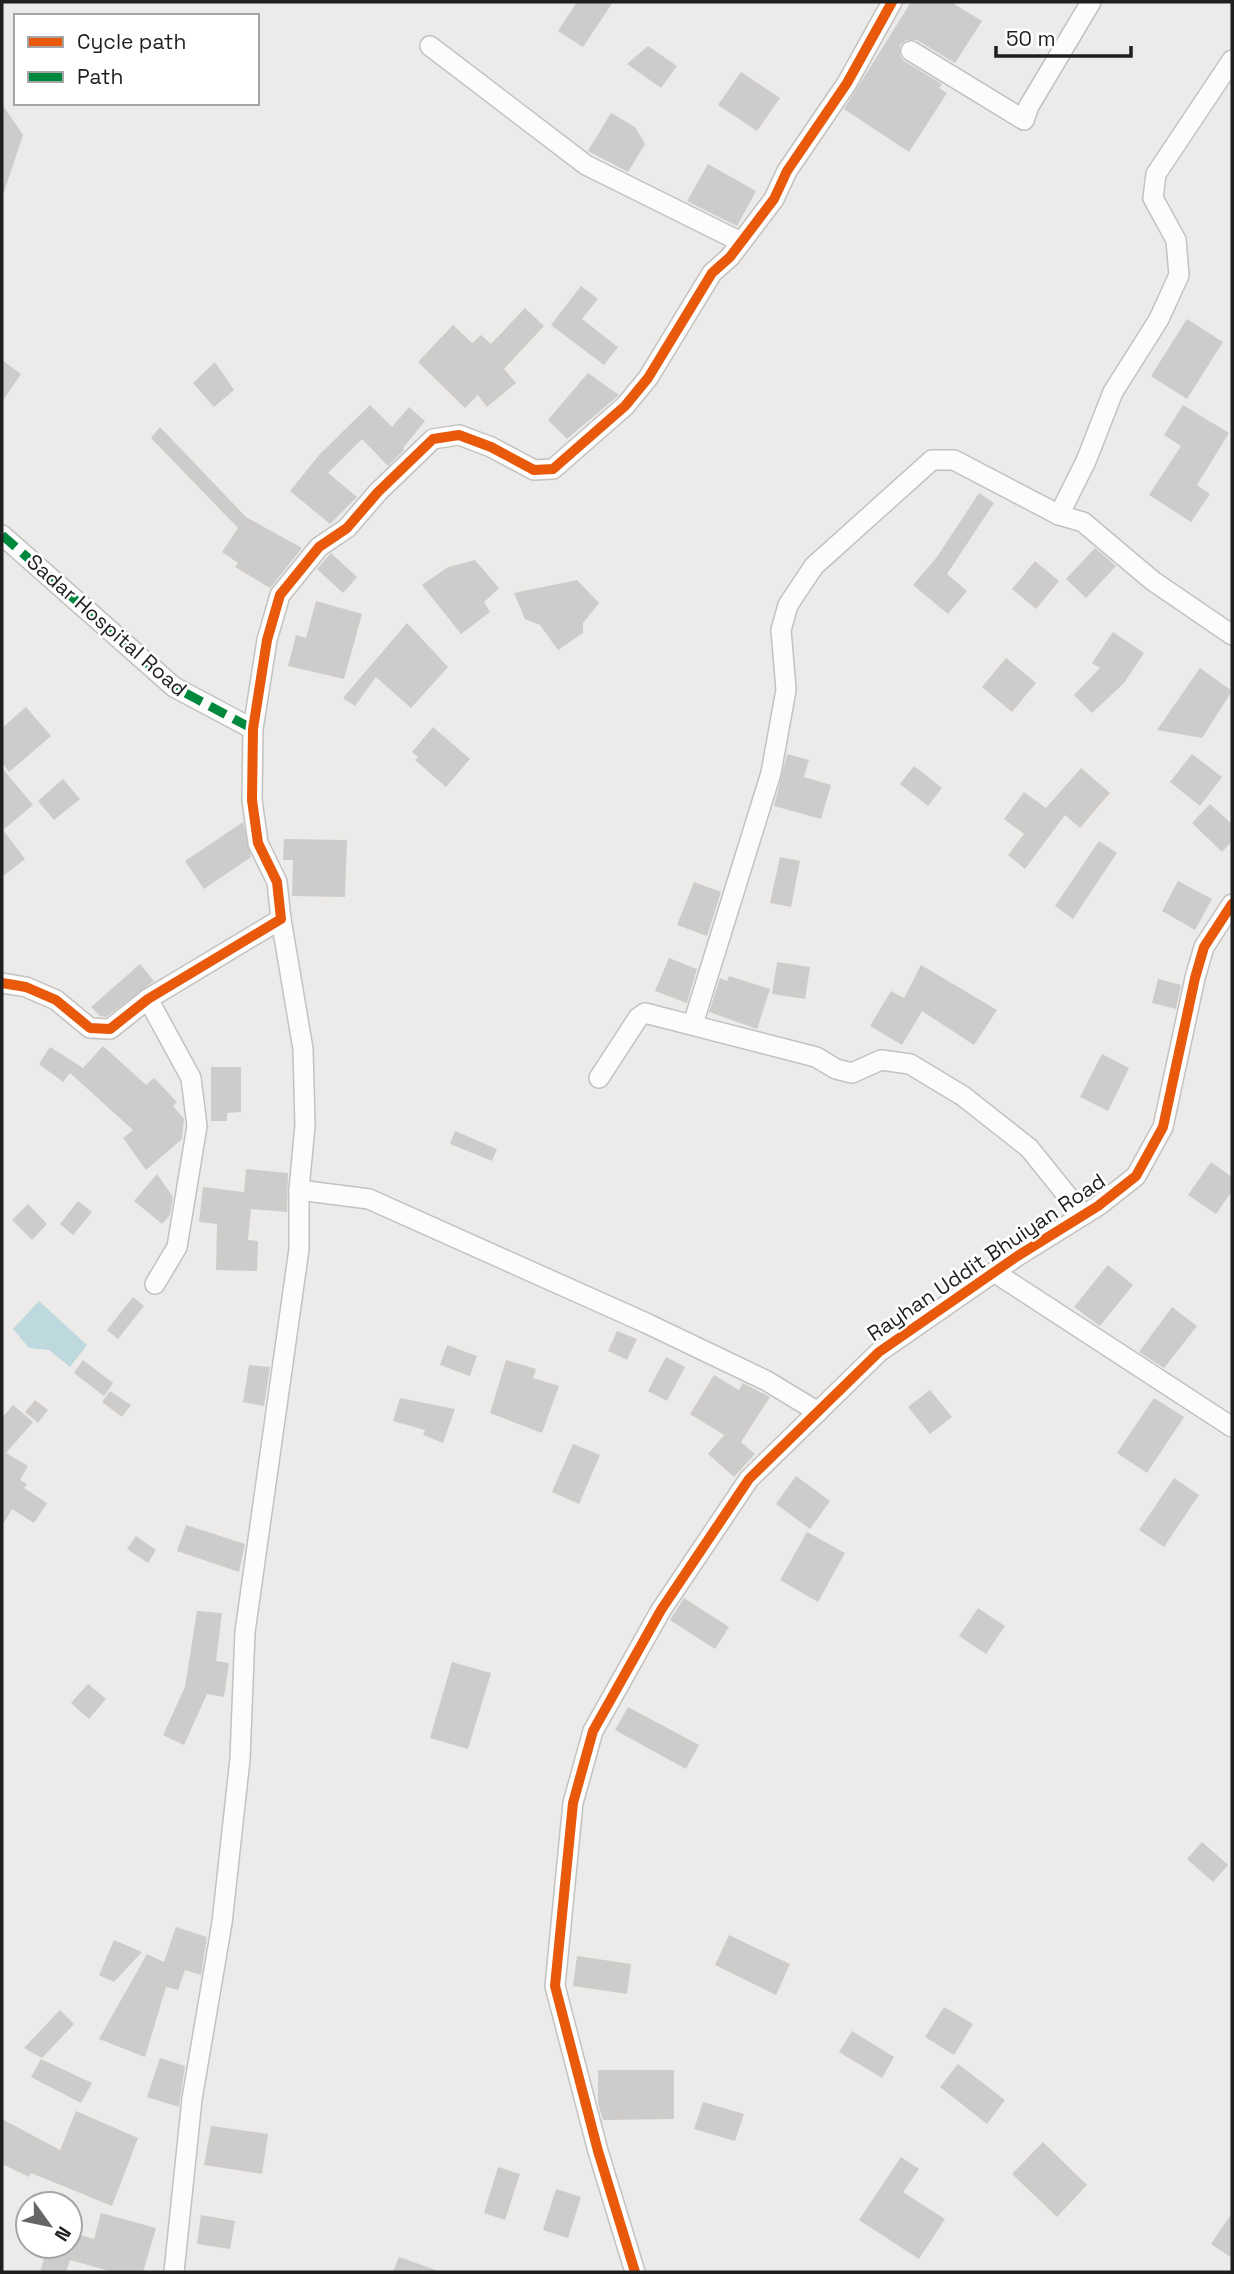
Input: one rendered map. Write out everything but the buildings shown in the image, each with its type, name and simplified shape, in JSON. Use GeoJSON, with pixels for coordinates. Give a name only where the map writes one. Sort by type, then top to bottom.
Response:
{"type":"FeatureCollection","features":[{"type":"Feature","properties":{"kind":"street"},"geometry":{"type":"LineString","coordinates":[[174,2272],[194,2088],[222,1923],[240,1759],[245,1632],[299,1249],[305,1125],[303,1049],[277,882],[258,843],[251,800],[253,729],[268,640],[280,595],[319,548],[346,528],[377,492],[433,439],[459,435],[491,447],[534,470],[552,469],[625,406],[648,378],[712,273],[741,243],[774,199],[796,156],[847,83],[892,2]]}},
{"type":"Feature","properties":{"kind":"street"},"geometry":{"type":"LineString","coordinates":[[911,51],[1024,120],[1029,106],[1091,2]]}},
{"type":"Feature","properties":{"kind":"street"},"geometry":{"type":"LineString","coordinates":[[430,46],[586,165],[741,243]]}},
{"type":"Feature","properties":{"kind":"street"},"geometry":{"type":"LineString","coordinates":[[1059,515],[1086,460],[1113,392],[1159,319],[1180,275],[1176,240],[1153,198],[1156,174],[1232,60]]}},
{"type":"Feature","properties":{"kind":"street"},"geometry":{"type":"LineString","coordinates":[[693,1024],[771,773],[786,690],[781,630],[788,605],[814,566],[932,460],[954,460],[1059,515],[1083,522],[1153,581],[1232,635]]}},
{"type":"Feature","properties":{"kind":"street","name":"Sadar Hospital Road"},"geometry":{"type":"LineString","coordinates":[[2,535],[174,687],[253,729]]}},
{"type":"Feature","properties":{"kind":"street","name":"Rayhan Uddit Bhuiyan Road"},"geometry":{"type":"LineString","coordinates":[[635,2272],[598,2151],[555,1986],[573,1803],[593,1731],[661,1610],[749,1479],[879,1352],[994,1272],[1083,1215],[1136,1176],[1163,1127],[1204,947],[1232,904]]}},
{"type":"Feature","properties":{"kind":"street"},"geometry":{"type":"LineString","coordinates":[[2,983],[26,987],[56,1000],[90,1028],[110,1029],[148,999],[281,919]]}},
{"type":"Feature","properties":{"kind":"street"},"geometry":{"type":"LineString","coordinates":[[148,999],[191,1078],[197,1126],[177,1247],[155,1284]]}},
{"type":"Feature","properties":{"kind":"street"},"geometry":{"type":"LineString","coordinates":[[599,1078],[638,1018],[645,1013],[816,1057],[836,1069],[852,1073],[881,1060],[910,1064],[964,1096],[1029,1148],[1083,1215]]}},
{"type":"Feature","properties":{"kind":"street"},"geometry":{"type":"LineString","coordinates":[[302,1190],[369,1199],[587,1296],[767,1381],[818,1412]]}},
{"type":"Feature","properties":{"kind":"street"},"geometry":{"type":"LineString","coordinates":[[994,1272],[1232,1427]]}},
{"type":"Feature","properties":{"kind":"water"},"geometry":{"type":"Polygon","coordinates":[[[39,1301],[87,1345],[70,1367],[49,1350],[29,1348],[13,1329],[39,1301]]]}},
{"type":"Feature","properties":{"kind":"marked path"},"geometry":{"type":"LineString","coordinates":[[2,535],[174,687],[253,729]]}},
{"type":"Feature","properties":{"kind":"cycle path"},"geometry":{"type":"LineString","coordinates":[[2,983],[26,987],[56,1000],[90,1028],[110,1029],[148,999],[281,919],[277,882],[258,843],[252,800],[253,729],[267,640],[280,595],[319,547],[347,528],[378,492],[433,439],[459,435],[491,447],[534,470],[553,469],[625,406],[648,378],[712,273],[730,257],[774,199],[787,171],[847,83],[892,2]]}},
{"type":"Feature","properties":{"kind":"cycle path"},"geometry":{"type":"LineString","coordinates":[[635,2272],[598,2151],[555,1986],[573,1803],[593,1731],[661,1610],[749,1479],[879,1352],[1016,1257],[1098,1206],[1136,1176],[1163,1127],[1204,947],[1232,904]]}}]}
